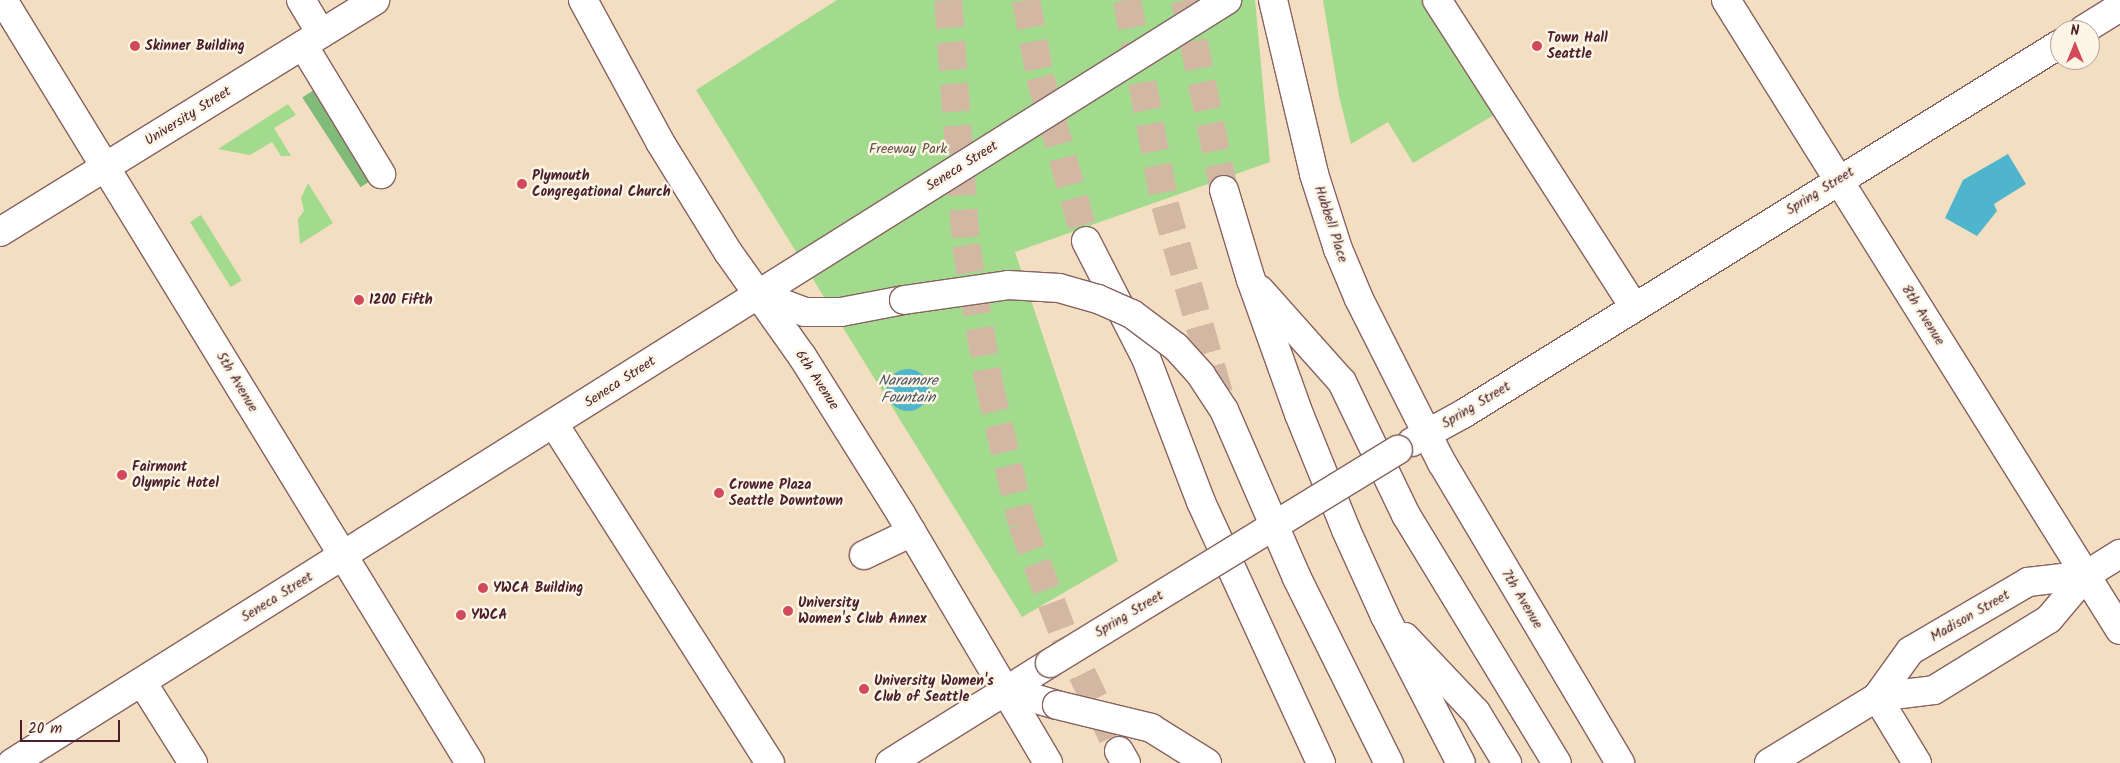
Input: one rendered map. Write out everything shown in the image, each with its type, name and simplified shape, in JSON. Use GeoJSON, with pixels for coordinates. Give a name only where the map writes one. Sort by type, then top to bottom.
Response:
{"type":"FeatureCollection","features":[{"type":"Feature","properties":{"kind":"main road","name":"5th Avenue"},"geometry":{"type":"LineString","coordinates":[[4,0],[470,763]]}},
{"type":"Feature","properties":{"kind":"main road"},"geometry":{"type":"LineString","coordinates":[[301,0],[312,39],[381,174]]}},
{"type":"Feature","properties":{"kind":"main road","name":"6th Avenue"},"geometry":{"type":"LineString","coordinates":[[583,0],[660,142],[728,252],[802,356],[912,532],[1048,763]]}},
{"type":"Feature","properties":{"kind":"main road","name":"Seneca Street"},"geometry":{"type":"LineString","coordinates":[[12,763],[1227,0]]}},
{"type":"Feature","properties":{"kind":"main road","name":"Hubbell Place"},"geometry":{"type":"LineString","coordinates":[[1273,0],[1290,80],[1338,249],[1369,322],[1427,434]]}},
{"type":"Feature","properties":{"kind":"main road"},"geometry":{"type":"LineString","coordinates":[[1438,0],[1634,307]]}},
{"type":"Feature","properties":{"kind":"main road","name":"8th Avenue"},"geometry":{"type":"LineString","coordinates":[[1726,0],[2120,630]]}},
{"type":"Feature","properties":{"kind":"main road","name":"University Street"},"geometry":{"type":"LineString","coordinates":[[0,232],[312,39],[366,2]]}},
{"type":"Feature","properties":{"kind":"main road"},"geometry":{"type":"LineString","coordinates":[[2099,20],[2120,7]]}},
{"type":"Feature","properties":{"kind":"main road","name":"Spring Street"},"geometry":{"type":"LineString","coordinates":[[890,763],[2050,50]]}},
{"type":"Feature","properties":{"kind":"main road"},"geometry":{"type":"LineString","coordinates":[[1224,190],[1250,280],[1299,414],[1385,616],[1461,763]]}},
{"type":"Feature","properties":{"kind":"main road"},"geometry":{"type":"LineString","coordinates":[[1086,241],[1146,358],[1201,502],[1321,763]]}},
{"type":"Feature","properties":{"kind":"main road"},"geometry":{"type":"LineString","coordinates":[[1250,280],[1342,382],[1406,515],[1556,763]]}},
{"type":"Feature","properties":{"kind":"main road"},"geometry":{"type":"LineString","coordinates":[[758,294],[806,312],[841,312],[904,300],[1008,285],[1059,288],[1098,299],[1132,314],[1176,347],[1201,375],[1224,410],[1297,578],[1389,763]]}},
{"type":"Feature","properties":{"kind":"main road"},"geometry":{"type":"LineString","coordinates":[[554,424],[770,763]]}},
{"type":"Feature","properties":{"kind":"main road","name":"7th Avenue"},"geometry":{"type":"LineString","coordinates":[[1427,434],[1620,763]]}},
{"type":"Feature","properties":{"kind":"main road"},"geometry":{"type":"LineString","coordinates":[[864,555],[912,532]]}},
{"type":"Feature","properties":{"kind":"main road","name":"Madison Street"},"geometry":{"type":"LineString","coordinates":[[1878,697],[1934,690],[2049,619],[2086,575],[2120,554]]}},
{"type":"Feature","properties":{"kind":"main road","name":"Madison Street"},"geometry":{"type":"LineString","coordinates":[[1769,763],[1878,697],[1910,651],[2028,582],[2086,575]]}},
{"type":"Feature","properties":{"kind":"main road"},"geometry":{"type":"LineString","coordinates":[[1385,616],[1476,712],[1507,763]]}},
{"type":"Feature","properties":{"kind":"main road"},"geometry":{"type":"LineString","coordinates":[[142,682],[193,763]]}},
{"type":"Feature","properties":{"kind":"main road"},"geometry":{"type":"LineString","coordinates":[[1006,690],[1057,705],[1151,728],[1207,763]]}},
{"type":"Feature","properties":{"kind":"main road"},"geometry":{"type":"LineString","coordinates":[[1878,697],[1917,763]]}},
{"type":"Feature","properties":{"kind":"green space","name":"Freeway Park"},"geometry":{"type":"Polygon","coordinates":[[[837,0],[1255,0],[1270,162],[1015,252],[1118,561],[1022,617],[696,90],[837,0]]]}},
{"type":"Feature","properties":{"kind":"green space"},"geometry":{"type":"Polygon","coordinates":[[[1323,0],[1424,0],[1494,115],[1413,163],[1388,122],[1351,144],[1339,96],[1323,0]]]}},
{"type":"Feature","properties":{"kind":"green space"},"geometry":{"type":"Polygon","coordinates":[[[314,90],[372,180],[361,187],[302,98],[314,90]]]}},
{"type":"Feature","properties":{"kind":"green space"},"geometry":{"type":"Polygon","coordinates":[[[288,104],[296,115],[274,128],[291,156],[281,156],[272,142],[250,155],[218,149],[288,104]]]}},
{"type":"Feature","properties":{"kind":"green space"},"geometry":{"type":"Polygon","coordinates":[[[308,183],[333,223],[300,244],[298,219],[304,211],[301,198],[308,183]]]}},
{"type":"Feature","properties":{"kind":"green space"},"geometry":{"type":"Polygon","coordinates":[[[201,215],[242,280],[231,287],[190,222],[201,215]]]}},
{"type":"Feature","properties":{"kind":"water"},"geometry":{"type":"Polygon","coordinates":[[[2008,154],[2026,184],[1994,204],[1997,211],[1977,236],[1945,218],[1963,180],[2008,154]]]}},
{"type":"Feature","properties":{"kind":"water","name":"Naramore Fountain"},"geometry":{"type":"Polygon","coordinates":[[[908,369],[923,375],[929,390],[923,405],[908,411],[893,405],[887,390],[893,375],[908,369]]]}},
{"type":"Feature","properties":{"kind":"tunnel"},"geometry":{"type":"LineString","coordinates":[[948,0],[966,245],[989,384],[1022,524],[1064,636],[1119,751]]}},
{"type":"Feature","properties":{"kind":"tunnel"},"geometry":{"type":"LineString","coordinates":[[1026,0],[1040,77],[1086,241]]}},
{"type":"Feature","properties":{"kind":"tunnel"},"geometry":{"type":"LineString","coordinates":[[1127,0],[1165,205],[1220,397]]}},
{"type":"Feature","properties":{"kind":"tunnel"},"geometry":{"type":"LineString","coordinates":[[1185,0],[1224,190]]}},
{"type":"Feature","properties":{"kind":"place","name":"Skinner Building"},"geometry":{"type":"Point","coordinates":[135,46]}},
{"type":"Feature","properties":{"kind":"place","name":"Town Hall Seattle"},"geometry":{"type":"Point","coordinates":[1537,46]}},
{"type":"Feature","properties":{"kind":"place","name":"Plymouth Congregational Church"},"geometry":{"type":"Point","coordinates":[522,184]}},
{"type":"Feature","properties":{"kind":"place","name":"1200 Fifth"},"geometry":{"type":"Point","coordinates":[359,300]}},
{"type":"Feature","properties":{"kind":"place","name":"Fairmont Olympic Hotel"},"geometry":{"type":"Point","coordinates":[122,475]}},
{"type":"Feature","properties":{"kind":"place","name":"Crowne Plaza Seattle Downtown"},"geometry":{"type":"Point","coordinates":[719,493]}},
{"type":"Feature","properties":{"kind":"place","name":"YWCA Building"},"geometry":{"type":"Point","coordinates":[483,588]}},
{"type":"Feature","properties":{"kind":"place","name":"University Women's Club Annex"},"geometry":{"type":"Point","coordinates":[788,611]}},
{"type":"Feature","properties":{"kind":"place","name":"YWCA"},"geometry":{"type":"Point","coordinates":[461,615]}},
{"type":"Feature","properties":{"kind":"place","name":"University Women's Club of Seattle"},"geometry":{"type":"Point","coordinates":[864,689]}}]}
